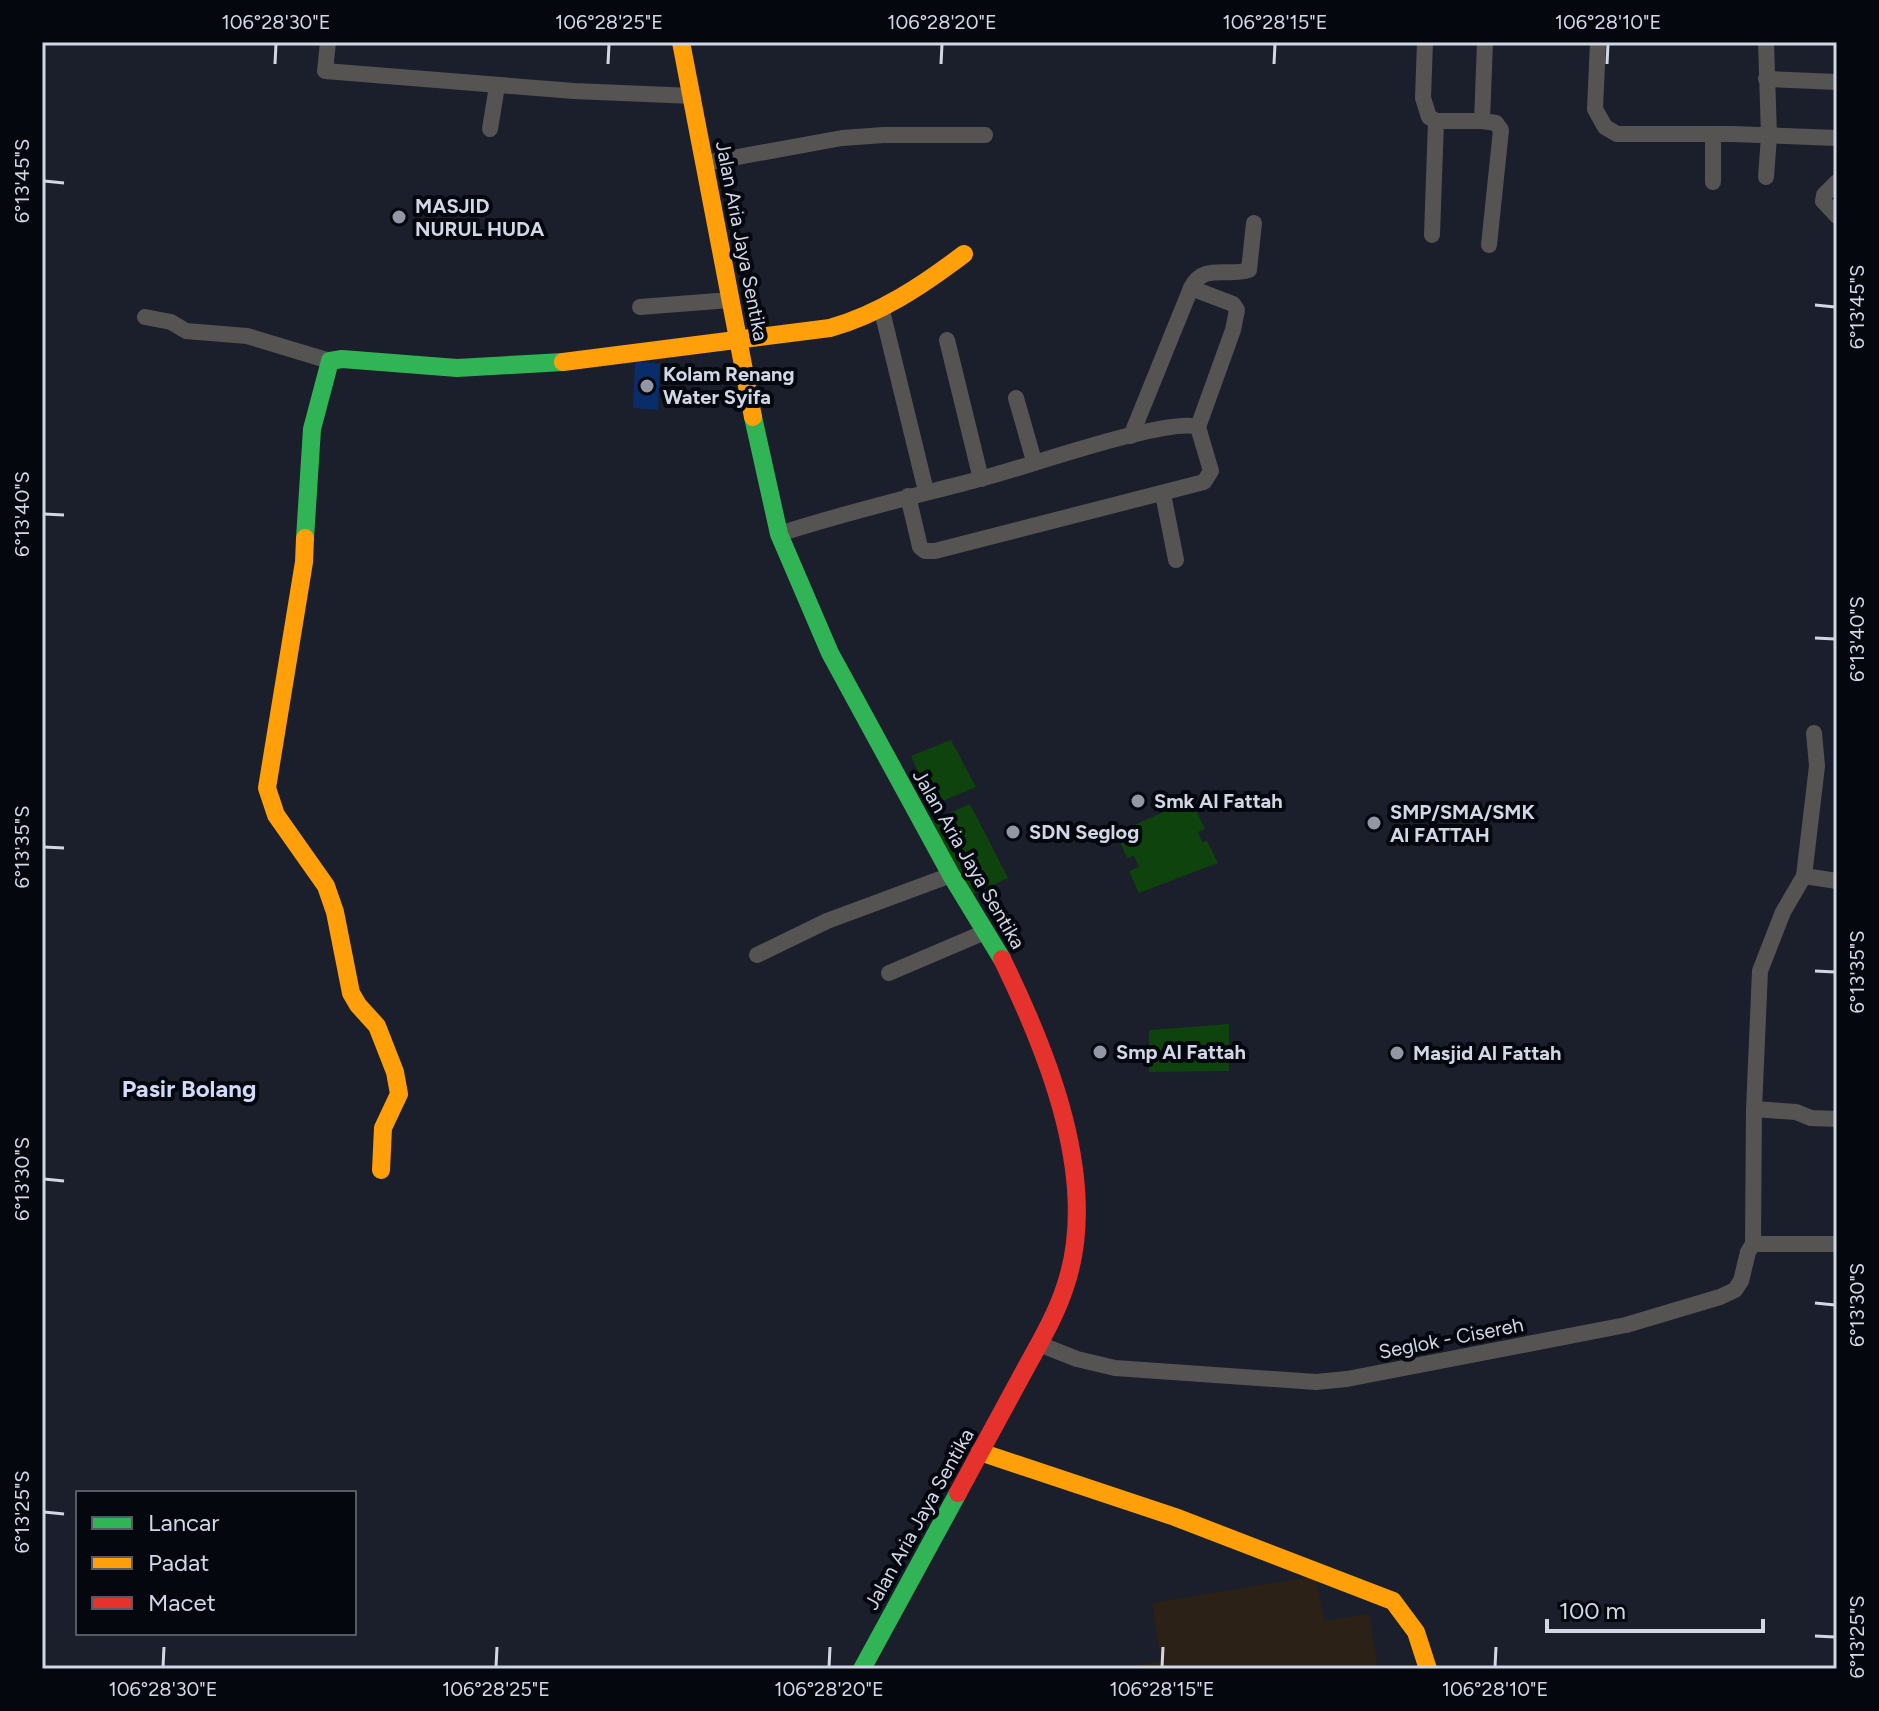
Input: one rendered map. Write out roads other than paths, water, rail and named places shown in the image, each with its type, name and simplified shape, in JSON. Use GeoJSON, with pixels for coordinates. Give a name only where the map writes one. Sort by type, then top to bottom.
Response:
{"type":"FeatureCollection","features":[{"type":"Feature","properties":{"kind":"street"},"geometry":{"type":"LineString","coordinates":[[328,42],[325,71],[497,86],[693,96]]}},
{"type":"Feature","properties":{"kind":"street","name":"Jalan Aria Jaya Sentika"},"geometry":{"type":"LineString","coordinates":[[681,42],[761,461],[779,534],[830,653],[1026,1008],[1061,1100],[1072,1161],[1076,1248],[1065,1289],[1039,1344],[862,1669]]}},
{"type":"Feature","properties":{"kind":"street"},"geometry":{"type":"LineString","coordinates":[[1425,42],[1423,98],[1429,117],[1436,121],[1496,123],[1501,130],[1489,245]]}},
{"type":"Feature","properties":{"kind":"street"},"geometry":{"type":"LineString","coordinates":[[1482,121],[1485,42]]}},
{"type":"Feature","properties":{"kind":"street"},"geometry":{"type":"LineString","coordinates":[[1598,42],[1595,109],[1605,127],[1617,134],[1837,138]]}},
{"type":"Feature","properties":{"kind":"street"},"geometry":{"type":"LineString","coordinates":[[1766,42],[1769,136],[1766,177]]}},
{"type":"Feature","properties":{"kind":"street"},"geometry":{"type":"LineString","coordinates":[[1766,79],[1837,82]]}},
{"type":"Feature","properties":{"kind":"street"},"geometry":{"type":"LineString","coordinates":[[490,129],[497,86]]}},
{"type":"Feature","properties":{"kind":"street"},"geometry":{"type":"LineString","coordinates":[[1432,235],[1436,121]]}},
{"type":"Feature","properties":{"kind":"street"},"geometry":{"type":"LineString","coordinates":[[705,163],[842,138],[985,135]]}},
{"type":"Feature","properties":{"kind":"street"},"geometry":{"type":"LineString","coordinates":[[1713,135],[1713,182]]}},
{"type":"Feature","properties":{"kind":"street"},"geometry":{"type":"LineString","coordinates":[[1837,182],[1824,195],[1823,201],[1837,216]]}},
{"type":"Feature","properties":{"kind":"street"},"geometry":{"type":"LineString","coordinates":[[1131,436],[1191,288],[1200,274],[1249,270],[1254,223]]}},
{"type":"Feature","properties":{"kind":"street"},"geometry":{"type":"LineString","coordinates":[[145,317],[171,322],[186,331],[247,336],[330,361],[342,359],[459,368],[641,353],[738,338],[809,333],[845,324],[881,307],[926,283],[964,254]]}},
{"type":"Feature","properties":{"kind":"street"},"geometry":{"type":"LineString","coordinates":[[908,496],[920,547],[925,551],[935,551],[1204,482],[1211,471],[1198,427],[1233,330],[1237,310],[1233,304],[1191,288]]}},
{"type":"Feature","properties":{"kind":"street"},"geometry":{"type":"LineString","coordinates":[[640,307],[730,300]]}},
{"type":"Feature","properties":{"kind":"street"},"geometry":{"type":"LineString","coordinates":[[881,307],[926,491]]}},
{"type":"Feature","properties":{"kind":"street"},"geometry":{"type":"LineString","coordinates":[[947,340],[981,479]]}},
{"type":"Feature","properties":{"kind":"street"},"geometry":{"type":"LineString","coordinates":[[330,361],[312,429],[304,562],[267,788],[269,802],[289,836],[325,885],[336,917],[351,993],[359,1009],[371,1018],[379,1031],[394,1072],[399,1089],[396,1104],[383,1127],[381,1170]]}},
{"type":"Feature","properties":{"kind":"street"},"geometry":{"type":"LineString","coordinates":[[1016,398],[1034,461]]}},
{"type":"Feature","properties":{"kind":"street"},"geometry":{"type":"LineString","coordinates":[[779,534],[1131,436],[1182,426],[1198,427]]}},
{"type":"Feature","properties":{"kind":"street"},"geometry":{"type":"LineString","coordinates":[[1163,494],[1176,560]]}},
{"type":"Feature","properties":{"kind":"street"},"geometry":{"type":"LineString","coordinates":[[1814,733],[1817,771],[1804,876],[1837,881]]}},
{"type":"Feature","properties":{"kind":"street"},"geometry":{"type":"LineString","coordinates":[[757,955],[827,921],[951,875]]}},
{"type":"Feature","properties":{"kind":"street","name":"Seglok - Cisereh"},"geometry":{"type":"LineString","coordinates":[[1039,1344],[1077,1359],[1115,1368],[1316,1382],[1347,1379],[1626,1325],[1735,1290],[1753,1244],[1754,1109],[1760,971],[1783,912],[1804,876]]}},
{"type":"Feature","properties":{"kind":"street"},"geometry":{"type":"LineString","coordinates":[[889,973],[985,932]]}},
{"type":"Feature","properties":{"kind":"street"},"geometry":{"type":"LineString","coordinates":[[1754,1109],[1799,1112],[1811,1118],[1837,1119]]}},
{"type":"Feature","properties":{"kind":"street"},"geometry":{"type":"LineString","coordinates":[[1753,1244],[1837,1244]]}},
{"type":"Feature","properties":{"kind":"street"},"geometry":{"type":"LineString","coordinates":[[980,1452],[1175,1517],[1393,1601],[1413,1622],[1422,1640],[1428,1669]]}},
{"type":"Feature","properties":{"kind":"water","name":"Kolam Renang Water Syifa"},"geometry":{"type":"Polygon","coordinates":[[[635,361],[660,364],[658,410],[633,408],[635,361]]]}},
{"type":"Feature","properties":{"kind":"place","name":"MASJID NURUL HUDA"},"geometry":{"type":"Point","coordinates":[399,217]}},
{"type":"Feature","properties":{"kind":"place","name":"Kolam Renang Water Syifa"},"geometry":{"type":"Point","coordinates":[647,386]}},
{"type":"Feature","properties":{"kind":"place","name":"Smk Al Fattah"},"geometry":{"type":"Point","coordinates":[1138,801]}},
{"type":"Feature","properties":{"kind":"place","name":"SMP/SMA/SMK Al FATTAH"},"geometry":{"type":"Point","coordinates":[1374,823]}},
{"type":"Feature","properties":{"kind":"place","name":"SDN Seglog"},"geometry":{"type":"Point","coordinates":[1013,832]}},
{"type":"Feature","properties":{"kind":"place","name":"Smp Al Fattah"},"geometry":{"type":"Point","coordinates":[1100,1052]}},
{"type":"Feature","properties":{"kind":"place","name":"Masjid Al Fattah"},"geometry":{"type":"Point","coordinates":[1397,1053]}},
{"type":"Feature","properties":{"kind":"district","name":"Pasir Bolang"},"geometry":{"type":"Point","coordinates":[189,1089]}}]}
